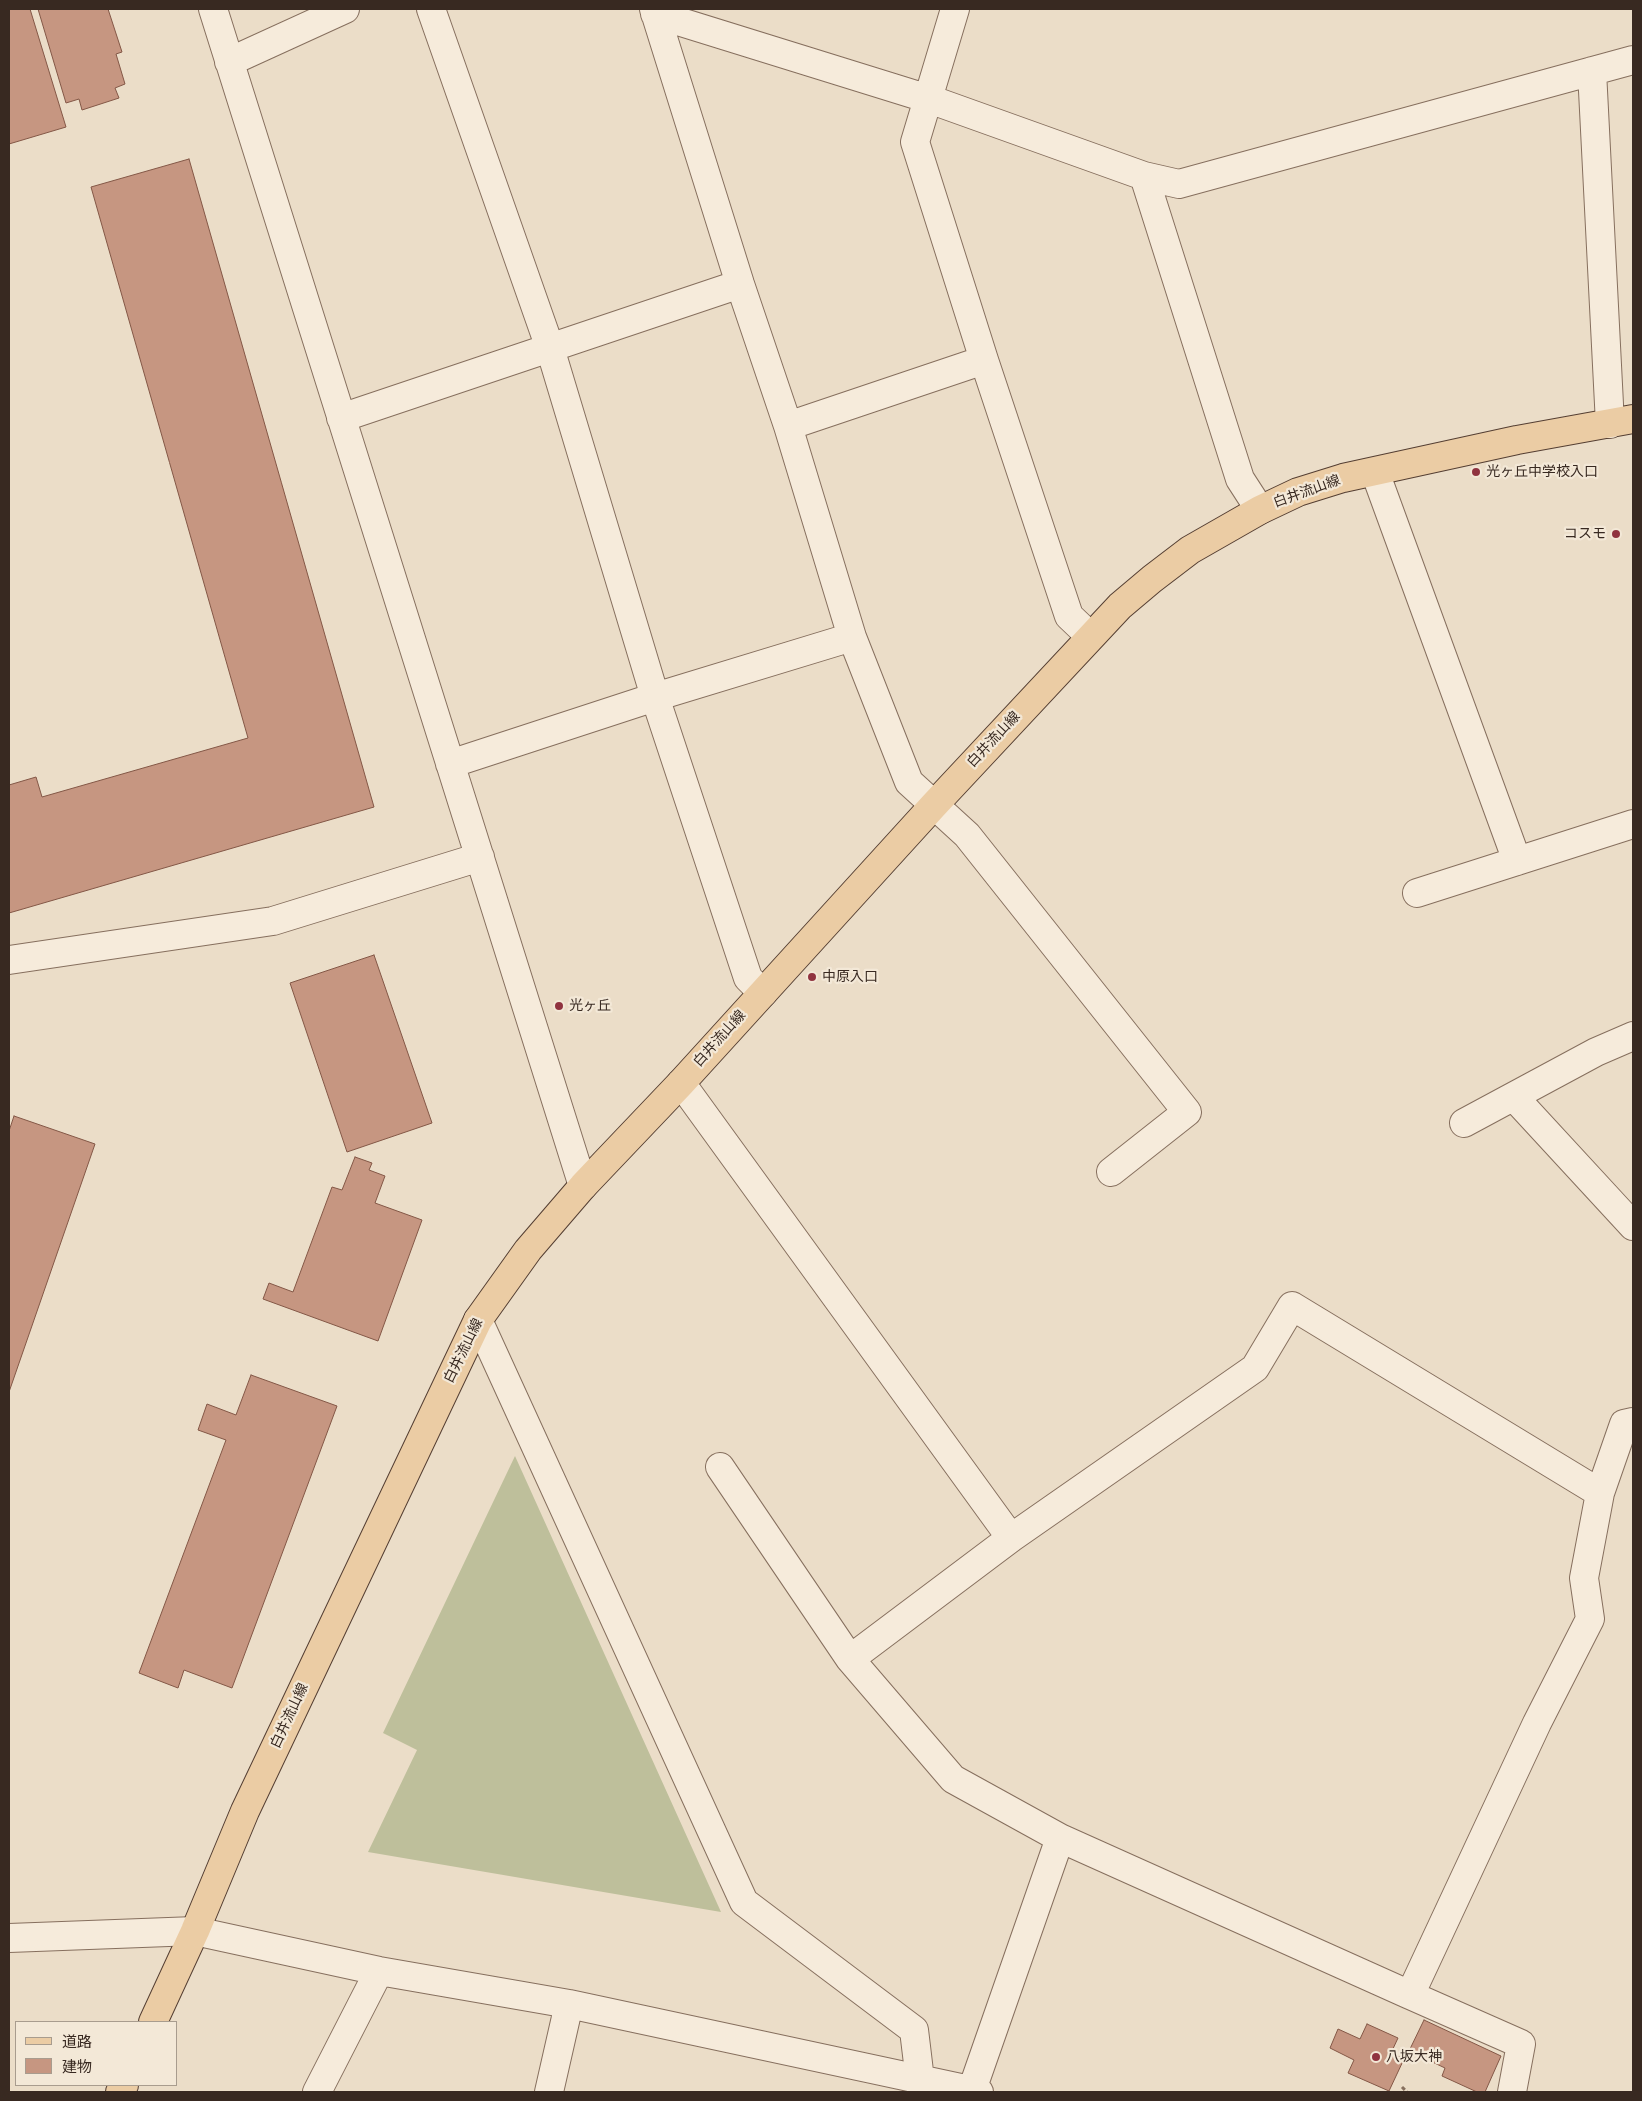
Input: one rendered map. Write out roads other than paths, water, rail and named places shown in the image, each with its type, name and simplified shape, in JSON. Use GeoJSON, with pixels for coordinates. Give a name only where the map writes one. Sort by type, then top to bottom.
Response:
{"type":"FeatureCollection","features":[{"type":"Feature","properties":{"kind":"main road","name":"白井流山線"},"geometry":{"type":"LineString","coordinates":[[153,2021],[195,1931],[245,1811],[478,1320],[528,1250],[583,1186],[681,1083],[1090,636],[1120,606],[1190,550],[1260,510],[1298,492],[1343,478],[1517,440],[1622,421]]}},
{"type":"Feature","properties":{"kind":"street"},"geometry":{"type":"LineString","coordinates":[[213,9],[583,1186]]}},
{"type":"Feature","properties":{"kind":"street"},"geometry":{"type":"LineString","coordinates":[[229,62],[344,9]]}},
{"type":"Feature","properties":{"kind":"street"},"geometry":{"type":"LineString","coordinates":[[431,9],[550,348],[655,697],[748,978],[763,993]]}},
{"type":"Feature","properties":{"kind":"street"},"geometry":{"type":"LineString","coordinates":[[955,9],[915,142],[984,360],[1069,616],[1090,636]]}},
{"type":"Feature","properties":{"kind":"street"},"geometry":{"type":"LineString","coordinates":[[654,11],[929,99],[1144,176],[1179,184],[1633,60]]}},
{"type":"Feature","properties":{"kind":"street"},"geometry":{"type":"LineString","coordinates":[[654,11],[740,284],[788,426],[852,637],[908,782],[967,835],[1187,1112],[1111,1172]]}},
{"type":"Feature","properties":{"kind":"street"},"geometry":{"type":"LineString","coordinates":[[1592,71],[1622,421]]}},
{"type":"Feature","properties":{"kind":"street"},"geometry":{"type":"LineString","coordinates":[[1144,176],[1240,479],[1260,510]]}},
{"type":"Feature","properties":{"kind":"street"},"geometry":{"type":"LineString","coordinates":[[341,418],[740,284]]}},
{"type":"Feature","properties":{"kind":"street"},"geometry":{"type":"LineString","coordinates":[[788,426],[984,360]]}},
{"type":"Feature","properties":{"kind":"street"},"geometry":{"type":"LineString","coordinates":[[1375,472],[1517,861]]}},
{"type":"Feature","properties":{"kind":"street"},"geometry":{"type":"LineString","coordinates":[[450,764],[655,697],[852,637]]}},
{"type":"Feature","properties":{"kind":"street"},"geometry":{"type":"LineString","coordinates":[[1417,893],[1633,824]]}},
{"type":"Feature","properties":{"kind":"street"},"geometry":{"type":"LineString","coordinates":[[9,960],[273,921],[480,857]]}},
{"type":"Feature","properties":{"kind":"street"},"geometry":{"type":"LineString","coordinates":[[1464,1123],[1596,1052],[1633,1036]]}},
{"type":"Feature","properties":{"kind":"street"},"geometry":{"type":"LineString","coordinates":[[681,1083],[1011,1538]]}},
{"type":"Feature","properties":{"kind":"street"},"geometry":{"type":"LineString","coordinates":[[1514,1097],[1633,1226]]}},
{"type":"Feature","properties":{"kind":"street"},"geometry":{"type":"LineString","coordinates":[[850,1659],[1011,1538],[1255,1368],[1292,1306],[1600,1493]]}},
{"type":"Feature","properties":{"kind":"street"},"geometry":{"type":"LineString","coordinates":[[478,1320],[744,1902],[914,2030],[920,2080]]}},
{"type":"Feature","properties":{"kind":"street"},"geometry":{"type":"LineString","coordinates":[[1410,1995],[1537,1723],[1590,1619],[1584,1578],[1600,1493],[1624,1424],[1633,1422]]}},
{"type":"Feature","properties":{"kind":"street"},"geometry":{"type":"LineString","coordinates":[[720,1467],[850,1659],[953,1779],[1060,1838],[1521,2044],[1512,2092]]}},
{"type":"Feature","properties":{"kind":"street"},"geometry":{"type":"LineString","coordinates":[[9,1938],[195,1931],[379,1971],[569,2004],[976,2091],[1060,1838]]}},
{"type":"Feature","properties":{"kind":"street"},"geometry":{"type":"LineString","coordinates":[[317,2092],[379,1971]]}},
{"type":"Feature","properties":{"kind":"street"},"geometry":{"type":"LineString","coordinates":[[549,2092],[569,2004]]}},
{"type":"Feature","properties":{"kind":"place","name":"光ヶ丘中学校入口"},"geometry":{"type":"Point","coordinates":[1476,472]}},
{"type":"Feature","properties":{"kind":"place","name":"コスモ"},"geometry":{"type":"Point","coordinates":[1616,534]}},
{"type":"Feature","properties":{"kind":"place","name":"中原入口"},"geometry":{"type":"Point","coordinates":[812,977]}},
{"type":"Feature","properties":{"kind":"place","name":"光ヶ丘"},"geometry":{"type":"Point","coordinates":[559,1006]}},
{"type":"Feature","properties":{"kind":"place","name":"八坂大神"},"geometry":{"type":"Point","coordinates":[1376,2057]}}]}
